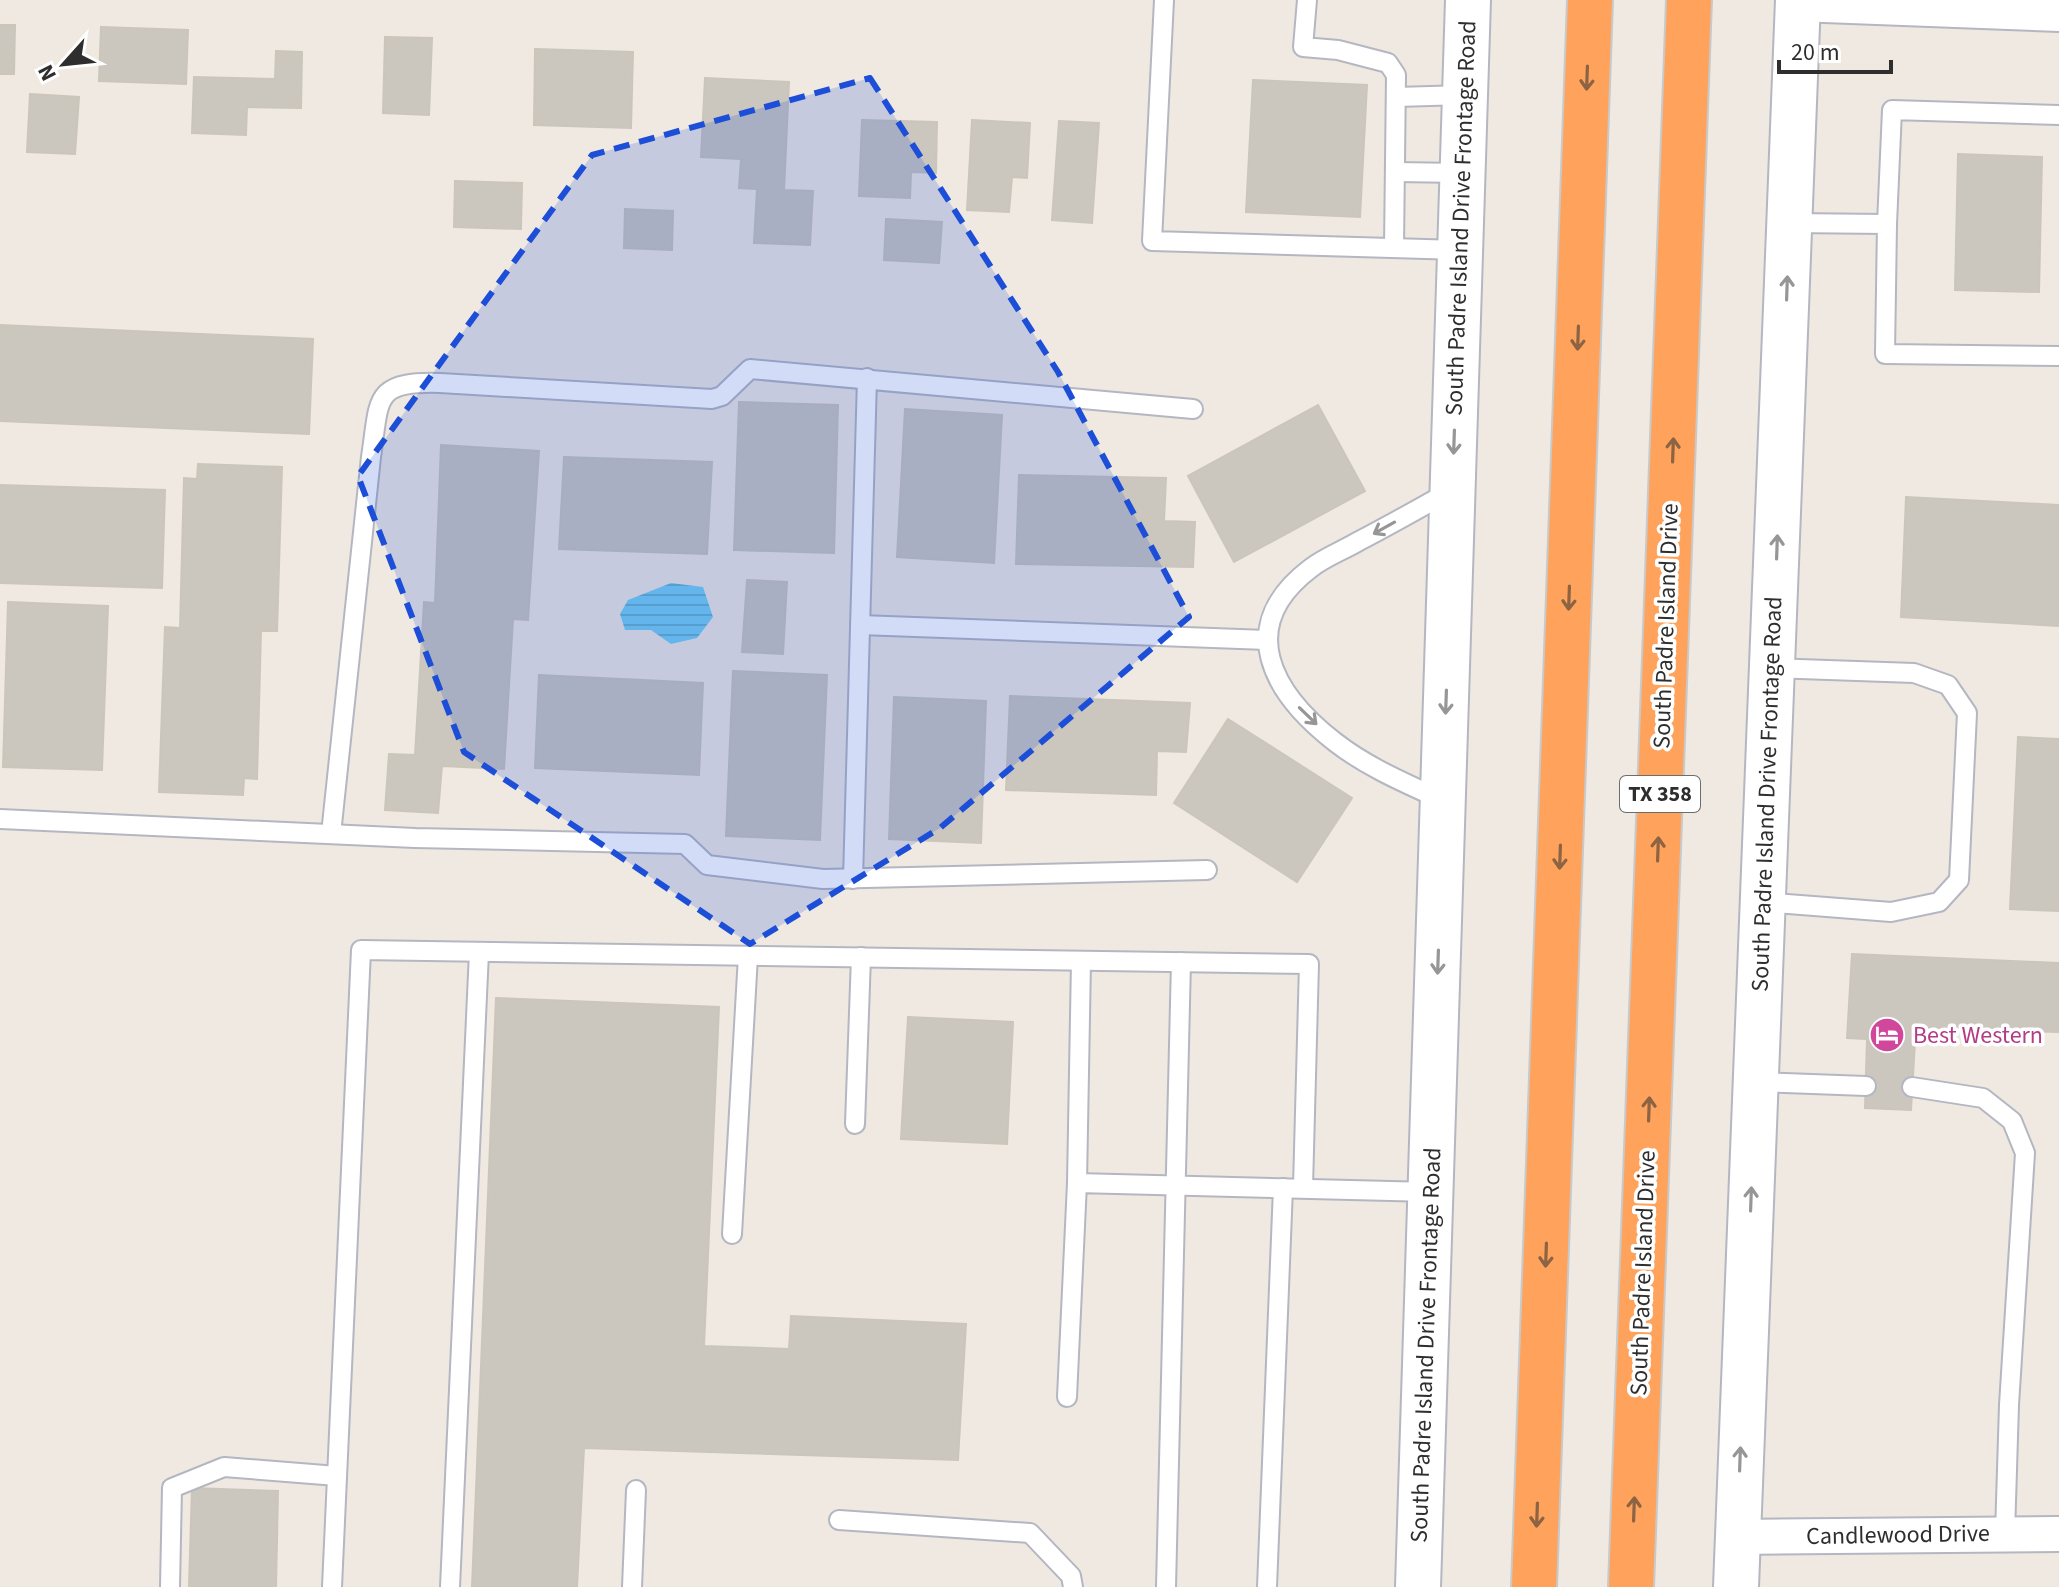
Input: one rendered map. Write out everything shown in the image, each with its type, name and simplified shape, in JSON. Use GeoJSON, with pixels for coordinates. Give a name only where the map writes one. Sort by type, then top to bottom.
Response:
{"type":"FeatureCollection","features":[{"type":"Feature","properties":{"kind":"highway"},"geometry":{"type":"LineString","coordinates":[[1534,1587],[1590,0]]}},
{"type":"Feature","properties":{"kind":"highway","name":"South Padre Island Drive"},"geometry":{"type":"LineString","coordinates":[[1631,1587],[1689,0]]}},
{"type":"Feature","properties":{"kind":"main road","name":"South Padre Island Drive Frontage Road"},"geometry":{"type":"LineString","coordinates":[[1418,1587],[1468,0]]}},
{"type":"Feature","properties":{"kind":"main road","name":"South Padre Island Drive Frontage Road"},"geometry":{"type":"LineString","coordinates":[[1736,1587],[1798,2]]}},
{"type":"Feature","properties":{"kind":"street"},"geometry":{"type":"LineString","coordinates":[[1798,2],[2022,6],[2059,14]]}},
{"type":"Feature","properties":{"kind":"street","name":"Candlewood Drive"},"geometry":{"type":"LineString","coordinates":[[1737,1537],[2059,1534]]}},
{"type":"Feature","properties":{"kind":"lane"},"geometry":{"type":"LineString","coordinates":[[1164,0],[1152,241],[1460,250]]}},
{"type":"Feature","properties":{"kind":"lane"},"geometry":{"type":"LineString","coordinates":[[1307,0],[1303,47],[1338,50],[1388,63],[1396,75],[1394,247]]}},
{"type":"Feature","properties":{"kind":"lane"},"geometry":{"type":"LineString","coordinates":[[1396,97],[1465,95]]}},
{"type":"Feature","properties":{"kind":"lane"},"geometry":{"type":"LineString","coordinates":[[2059,115],[1892,110],[1885,354],[2059,356]]}},
{"type":"Feature","properties":{"kind":"lane"},"geometry":{"type":"LineString","coordinates":[[1395,172],[1462,173]]}},
{"type":"Feature","properties":{"kind":"lane"},"geometry":{"type":"LineString","coordinates":[[1789,223],[1887,224]]}},
{"type":"Feature","properties":{"kind":"lane"},"geometry":{"type":"LineString","coordinates":[[331,834],[371,457],[380,401],[392,389],[409,382],[712,399],[722,396],[750,369],[1193,409]]}},
{"type":"Feature","properties":{"kind":"lane"},"geometry":{"type":"LineString","coordinates":[[853,879],[867,378]]}},
{"type":"Feature","properties":{"kind":"lane"},"geometry":{"type":"LineString","coordinates":[[1443,800],[1388,776],[1334,742],[1285,695],[1269,659],[1267,640],[1273,613],[1288,590],[1312,567],[1452,489]]}},
{"type":"Feature","properties":{"kind":"lane"},"geometry":{"type":"LineString","coordinates":[[860,625],[1267,640]]}},
{"type":"Feature","properties":{"kind":"lane"},"geometry":{"type":"LineString","coordinates":[[1762,902],[1891,912],[1939,902],[1959,880],[1967,728],[1967,713],[1948,685],[1914,673],[1772,668]]}},
{"type":"Feature","properties":{"kind":"lane"},"geometry":{"type":"LineString","coordinates":[[0,819],[331,834],[685,844],[707,865],[823,879],[1207,870]]}},
{"type":"Feature","properties":{"kind":"lane"},"geometry":{"type":"LineString","coordinates":[[332,1587],[361,950],[1309,964],[1303,1187]]}},
{"type":"Feature","properties":{"kind":"lane"},"geometry":{"type":"LineString","coordinates":[[450,1587],[479,952]]}},
{"type":"Feature","properties":{"kind":"lane"},"geometry":{"type":"LineString","coordinates":[[732,1234],[748,956]]}},
{"type":"Feature","properties":{"kind":"lane"},"geometry":{"type":"LineString","coordinates":[[855,1124],[861,957]]}},
{"type":"Feature","properties":{"kind":"lane"},"geometry":{"type":"LineString","coordinates":[[1067,1397],[1077,1183],[1081,961]]}},
{"type":"Feature","properties":{"kind":"lane"},"geometry":{"type":"LineString","coordinates":[[1166,1587],[1181,962]]}},
{"type":"Feature","properties":{"kind":"lane"},"geometry":{"type":"LineString","coordinates":[[1755,1082],[1866,1086]]}},
{"type":"Feature","properties":{"kind":"lane"},"geometry":{"type":"LineString","coordinates":[[1912,1087],[1983,1098],[2012,1121],[2025,1153],[2010,1390],[2005,1534]]}},
{"type":"Feature","properties":{"kind":"lane"},"geometry":{"type":"LineString","coordinates":[[1077,1183],[1431,1192]]}},
{"type":"Feature","properties":{"kind":"lane"},"geometry":{"type":"LineString","coordinates":[[1267,1587],[1283,1188]]}},
{"type":"Feature","properties":{"kind":"lane"},"geometry":{"type":"LineString","coordinates":[[170,1587],[172,1488],[224,1467],[337,1476]]}},
{"type":"Feature","properties":{"kind":"lane"},"geometry":{"type":"LineString","coordinates":[[632,1587],[636,1490]]}},
{"type":"Feature","properties":{"kind":"lane"},"geometry":{"type":"LineString","coordinates":[[839,1520],[1030,1533],[1071,1576],[1073,1587]]}},
{"type":"Feature","properties":{"kind":"highlighted area"},"geometry":{"type":"Polygon","coordinates":[[[870,78],[1058,372],[1189,617],[940,828],[750,944],[464,752],[358,476],[592,155],[870,78]]]}},
{"type":"Feature","properties":{"kind":"water"},"geometry":{"type":"Polygon","coordinates":[[[671,583],[703,587],[713,617],[697,638],[671,644],[651,630],[625,630],[620,614],[628,600],[671,583]]]}},
{"type":"Feature","properties":{"kind":"building"},"geometry":{"type":"Polygon","coordinates":[[[0,25],[15,25],[14,74],[0,74],[0,25]]]}},
{"type":"Feature","properties":{"kind":"building"},"geometry":{"type":"Polygon","coordinates":[[[101,27],[188,30],[186,84],[99,81],[101,27]]]}},
{"type":"Feature","properties":{"kind":"building"},"geometry":{"type":"Polygon","coordinates":[[[385,37],[432,38],[429,115],[383,113],[385,37]]]}},
{"type":"Feature","properties":{"kind":"building"},"geometry":{"type":"Polygon","coordinates":[[[535,49],[633,52],[631,128],[534,125],[535,49]]]}},
{"type":"Feature","properties":{"kind":"building"},"geometry":{"type":"Polygon","coordinates":[[[276,51],[302,52],[301,108],[247,107],[246,135],[192,133],[194,77],[275,79],[276,51]]]}},
{"type":"Feature","properties":{"kind":"building"},"geometry":{"type":"Polygon","coordinates":[[[705,78],[789,82],[784,190],[813,191],[810,245],[754,243],[757,189],[739,188],[741,159],[701,157],[705,78]]]}},
{"type":"Feature","properties":{"kind":"building"},"geometry":{"type":"Polygon","coordinates":[[[1253,80],[1367,85],[1360,217],[1246,212],[1253,80]]]}},
{"type":"Feature","properties":{"kind":"building"},"geometry":{"type":"Polygon","coordinates":[[[30,94],[79,97],[75,154],[27,152],[30,94]]]}},
{"type":"Feature","properties":{"kind":"building"},"geometry":{"type":"Polygon","coordinates":[[[862,120],[937,122],[936,173],[911,172],[910,198],[859,196],[862,120]]]}},
{"type":"Feature","properties":{"kind":"building"},"geometry":{"type":"Polygon","coordinates":[[[972,120],[1030,123],[1027,178],[1012,177],[1009,212],[967,210],[972,120]]]}},
{"type":"Feature","properties":{"kind":"building"},"geometry":{"type":"Polygon","coordinates":[[[1059,121],[1099,123],[1092,223],[1052,220],[1059,121]]]}},
{"type":"Feature","properties":{"kind":"building"},"geometry":{"type":"Polygon","coordinates":[[[1958,154],[2042,157],[2039,292],[1955,290],[1958,154]]]}},
{"type":"Feature","properties":{"kind":"building"},"geometry":{"type":"Polygon","coordinates":[[[455,181],[522,183],[521,229],[454,227],[455,181]]]}},
{"type":"Feature","properties":{"kind":"building"},"geometry":{"type":"Polygon","coordinates":[[[625,209],[673,211],[672,250],[624,248],[625,209]]]}},
{"type":"Feature","properties":{"kind":"building"},"geometry":{"type":"Polygon","coordinates":[[[886,219],[942,222],[939,263],[884,260],[886,219]]]}},
{"type":"Feature","properties":{"kind":"building"},"geometry":{"type":"Polygon","coordinates":[[[0,325],[313,339],[309,434],[0,421],[0,325]]]}},
{"type":"Feature","properties":{"kind":"building"},"geometry":{"type":"Polygon","coordinates":[[[739,402],[838,405],[834,553],[734,550],[739,402]]]}},
{"type":"Feature","properties":{"kind":"building"},"geometry":{"type":"Polygon","coordinates":[[[1318,405],[1365,491],[1234,562],[1188,476],[1318,405]]]}},
{"type":"Feature","properties":{"kind":"building"},"geometry":{"type":"Polygon","coordinates":[[[905,409],[1002,415],[994,563],[897,557],[905,409]]]}},
{"type":"Feature","properties":{"kind":"building"},"geometry":{"type":"Polygon","coordinates":[[[441,445],[539,451],[528,620],[513,619],[504,769],[442,766],[438,813],[385,810],[389,754],[415,755],[424,602],[435,603],[441,445]]]}},
{"type":"Feature","properties":{"kind":"building"},"geometry":{"type":"Polygon","coordinates":[[[564,457],[712,462],[707,554],[559,549],[564,457]]]}},
{"type":"Feature","properties":{"kind":"building"},"geometry":{"type":"Polygon","coordinates":[[[198,464],[282,467],[277,631],[261,631],[257,779],[244,778],[243,795],[159,792],[165,627],[180,628],[184,478],[197,479],[198,464]]]}},
{"type":"Feature","properties":{"kind":"building"},"geometry":{"type":"Polygon","coordinates":[[[1019,475],[1166,478],[1164,521],[1195,522],[1193,567],[1016,564],[1019,475]]]}},
{"type":"Feature","properties":{"kind":"building"},"geometry":{"type":"Polygon","coordinates":[[[0,485],[165,490],[162,588],[0,583],[0,485]]]}},
{"type":"Feature","properties":{"kind":"building"},"geometry":{"type":"Polygon","coordinates":[[[1906,497],[2059,505],[2059,626],[1901,617],[1906,497]]]}},
{"type":"Feature","properties":{"kind":"building"},"geometry":{"type":"Polygon","coordinates":[[[747,580],[787,582],[783,654],[742,652],[747,580]]]}},
{"type":"Feature","properties":{"kind":"building"},"geometry":{"type":"Polygon","coordinates":[[[8,602],[108,606],[102,770],[3,767],[8,602]]]}},
{"type":"Feature","properties":{"kind":"building"},"geometry":{"type":"Polygon","coordinates":[[[733,671],[827,675],[820,840],[726,836],[733,671]]]}},
{"type":"Feature","properties":{"kind":"building"},"geometry":{"type":"Polygon","coordinates":[[[539,675],[703,683],[699,775],[535,768],[539,675]]]}},
{"type":"Feature","properties":{"kind":"building"},"geometry":{"type":"Polygon","coordinates":[[[1010,696],[1190,703],[1186,752],[1157,751],[1156,795],[1006,790],[1010,696]]]}},
{"type":"Feature","properties":{"kind":"building"},"geometry":{"type":"Polygon","coordinates":[[[894,697],[986,701],[981,843],[889,839],[894,697]]]}},
{"type":"Feature","properties":{"kind":"building"},"geometry":{"type":"Polygon","coordinates":[[[1228,719],[1352,798],[1297,882],[1174,803],[1228,719]]]}},
{"type":"Feature","properties":{"kind":"building"},"geometry":{"type":"Polygon","coordinates":[[[2018,737],[2059,739],[2059,911],[2010,909],[2018,737]]]}},
{"type":"Feature","properties":{"kind":"building","name":"Best Western"},"geometry":{"type":"Polygon","coordinates":[[[1852,954],[2059,963],[2059,1032],[1928,1028],[1926,1041],[1915,1041],[1911,1110],[1865,1108],[1867,1039],[1847,1038],[1852,954]]]}},
{"type":"Feature","properties":{"kind":"building"},"geometry":{"type":"Polygon","coordinates":[[[496,998],[719,1007],[704,1346],[789,1349],[791,1316],[966,1324],[958,1460],[584,1448],[577,1587],[472,1587],[496,998]]]}},
{"type":"Feature","properties":{"kind":"building"},"geometry":{"type":"Polygon","coordinates":[[[908,1017],[1013,1022],[1007,1144],[901,1139],[908,1017]]]}},
{"type":"Feature","properties":{"kind":"building"},"geometry":{"type":"Polygon","coordinates":[[[192,1488],[278,1491],[276,1587],[189,1587],[192,1488]]]}},
{"type":"Feature","properties":{"kind":"place","name":"Best Western"},"geometry":{"type":"Point","coordinates":[1887,1035]}}]}
